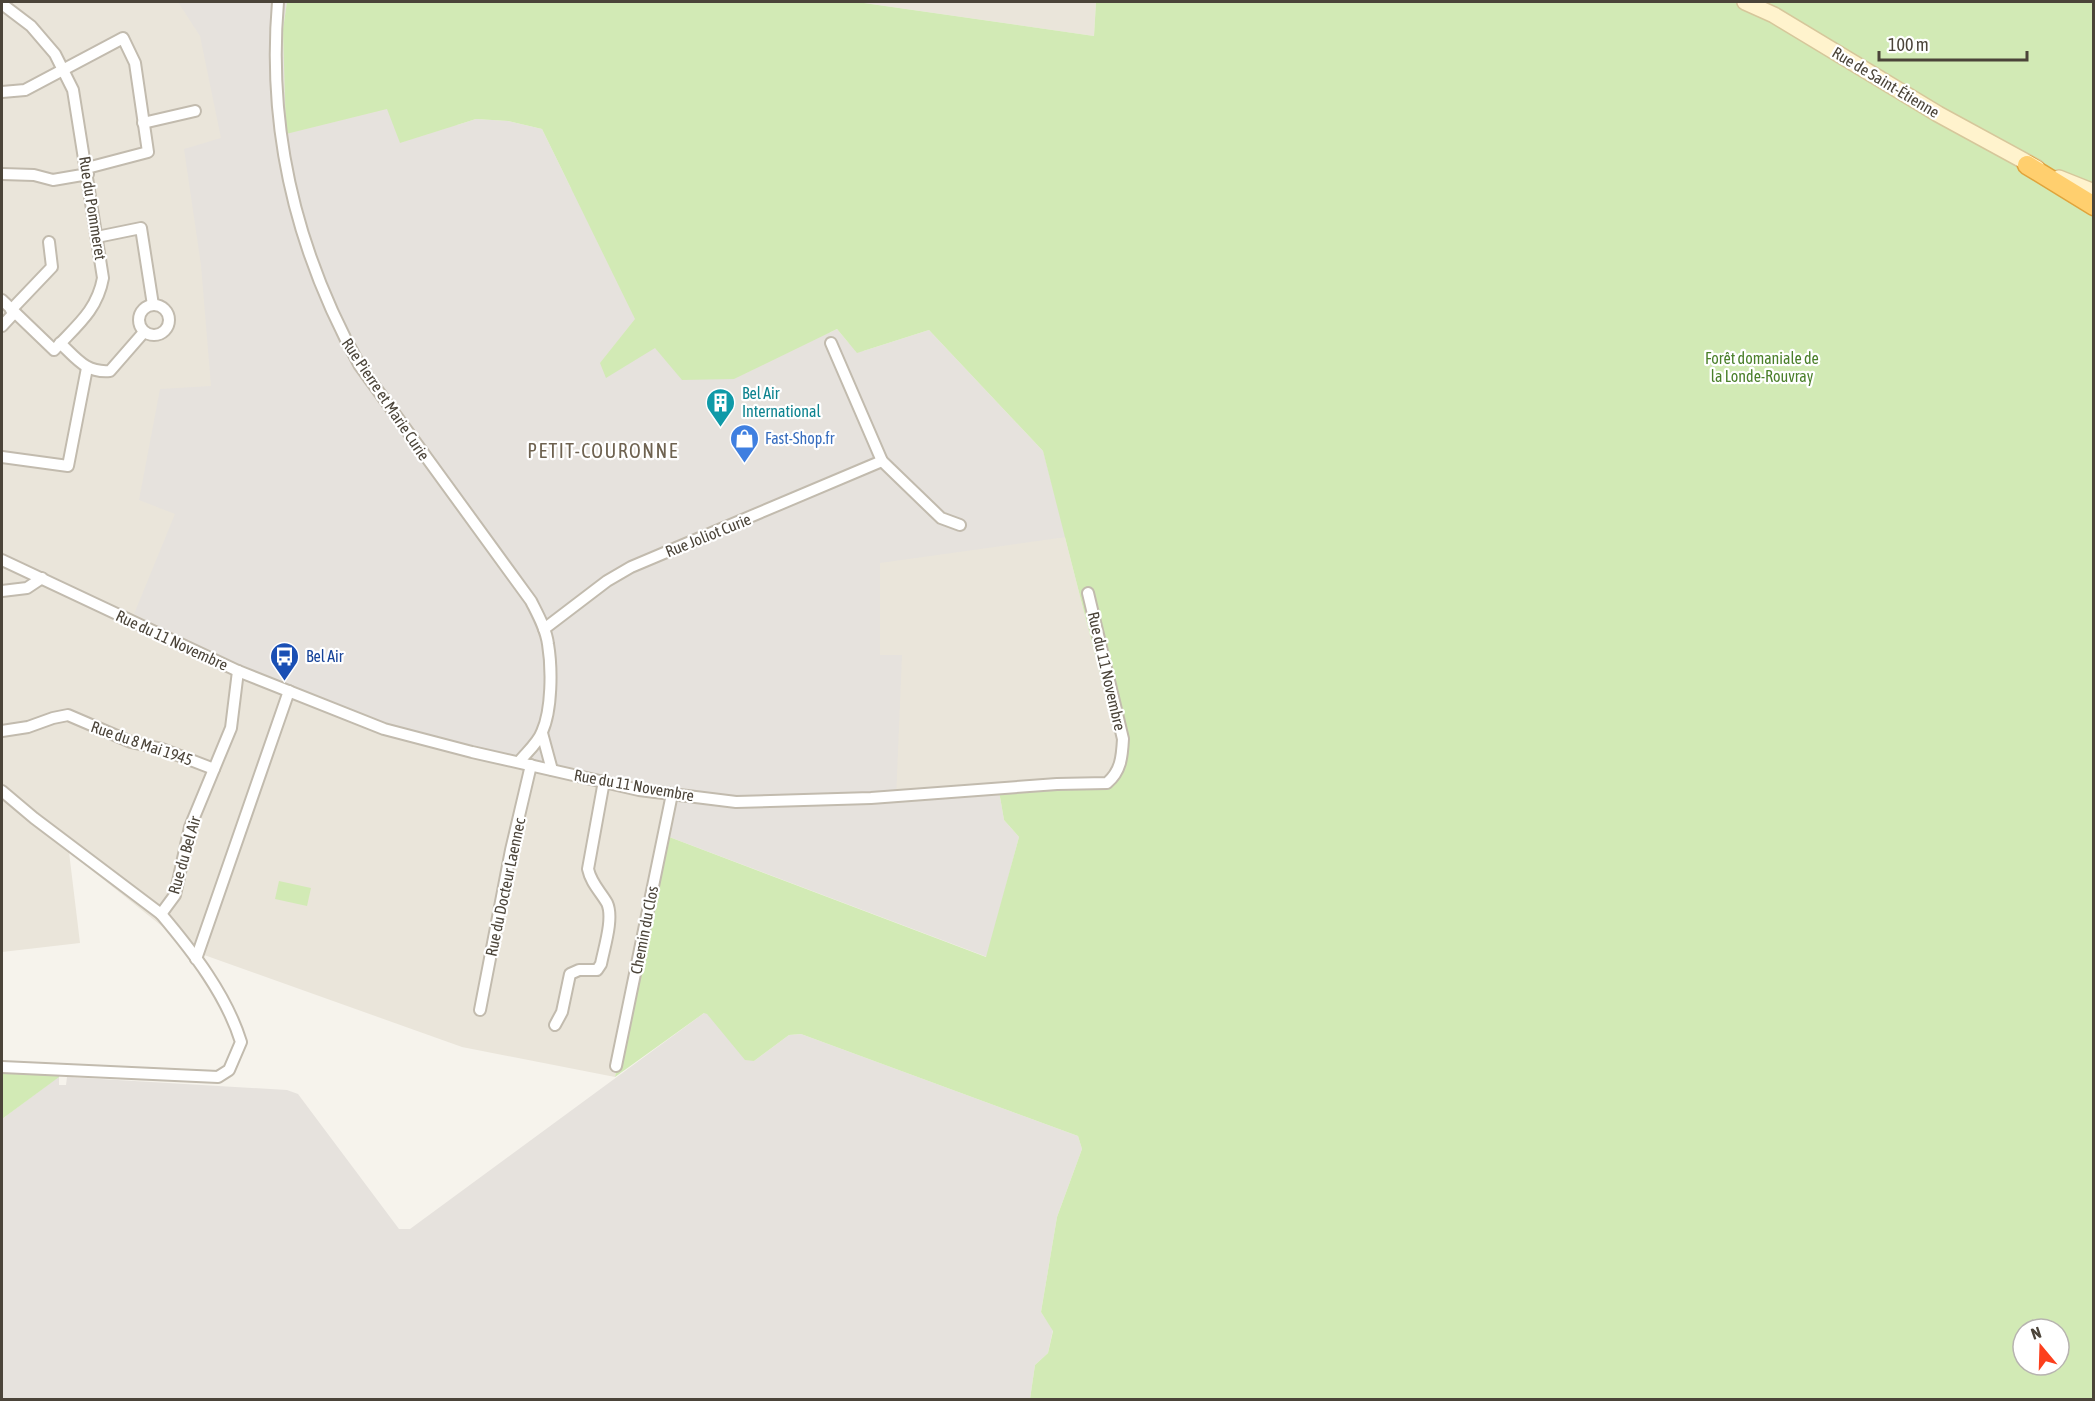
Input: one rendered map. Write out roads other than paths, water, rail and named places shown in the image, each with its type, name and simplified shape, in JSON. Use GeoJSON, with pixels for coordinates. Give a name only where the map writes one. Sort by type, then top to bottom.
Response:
{"type":"FeatureCollection","features":[{"type":"Feature","properties":{"kind":"highway"},"geometry":{"type":"LineString","coordinates":[[2027,165],[2094,206]]}},
{"type":"Feature","properties":{"kind":"street","name":"Rue Pierre et Marie Curie"},"geometry":{"type":"LineString","coordinates":[[278,2],[276,84],[280,135],[288,183],[302,233],[323,292],[338,327],[360,366],[531,601],[544,629],[550,663],[549,705],[542,733],[519,762]]}},
{"type":"Feature","properties":{"kind":"street","name":"Rue de Saint-Étienne"},"geometry":{"type":"LineString","coordinates":[[1745,2],[1774,15],[2027,165],[2094,192]]}},
{"type":"Feature","properties":{"kind":"street","name":"Rue du Pommeret"},"geometry":{"type":"LineString","coordinates":[[2,4],[31,26],[55,54],[64,69],[73,90],[87,171],[104,278],[100,296],[88,314],[60,343]]}},
{"type":"Feature","properties":{"kind":"street"},"geometry":{"type":"LineString","coordinates":[[2,174],[53,180],[148,152],[135,63],[123,38],[25,90],[4,89]]}},
{"type":"Feature","properties":{"kind":"street"},"geometry":{"type":"LineString","coordinates":[[143,123],[195,111]]}},
{"type":"Feature","properties":{"kind":"street"},"geometry":{"type":"LineString","coordinates":[[97,237],[141,228],[153,305]]}},
{"type":"Feature","properties":{"kind":"street"},"geometry":{"type":"LineString","coordinates":[[2,326],[52,267],[50,242]]}},
{"type":"Feature","properties":{"kind":"street"},"geometry":{"type":"LineString","coordinates":[[2,300],[54,350],[60,343],[87,368],[98,372],[110,371],[144,332]]}},
{"type":"Feature","properties":{"kind":"street"},"geometry":{"type":"LineString","coordinates":[[153,305],[166,311],[168,325],[158,335],[144,332],[139,323],[140,313],[153,305]]}},
{"type":"Feature","properties":{"kind":"street"},"geometry":{"type":"LineString","coordinates":[[831,343],[882,461],[941,518],[960,525]]}},
{"type":"Feature","properties":{"kind":"street"},"geometry":{"type":"LineString","coordinates":[[2,457],[68,466],[87,368]]}},
{"type":"Feature","properties":{"kind":"street","name":"Rue Joliot Curie"},"geometry":{"type":"LineString","coordinates":[[544,629],[607,581],[631,567],[882,461]]}},
{"type":"Feature","properties":{"kind":"street","name":"Rue du 11 Novembre"},"geometry":{"type":"LineString","coordinates":[[2,560],[238,671],[384,729],[472,752],[639,790],[736,802],[871,798],[1057,784],[1107,783],[1116,775],[1122,758],[1123,739],[1088,593]]}},
{"type":"Feature","properties":{"kind":"street"},"geometry":{"type":"LineString","coordinates":[[2,591],[27,588],[42,578]]}},
{"type":"Feature","properties":{"kind":"street","name":"Rue du Bel Air"},"geometry":{"type":"LineString","coordinates":[[2,791],[161,914],[175,895],[190,827],[231,728],[238,671]]}},
{"type":"Feature","properties":{"kind":"street"},"geometry":{"type":"LineString","coordinates":[[196,959],[289,692]]}},
{"type":"Feature","properties":{"kind":"street","name":"Rue du 8 Mai 1945"},"geometry":{"type":"LineString","coordinates":[[2,731],[28,728],[68,715],[131,742],[162,749],[214,769]]}},
{"type":"Feature","properties":{"kind":"street","name":"Rue Pierre et Marie Curie"},"geometry":{"type":"LineString","coordinates":[[542,733],[552,770]]}},
{"type":"Feature","properties":{"kind":"street","name":"Rue du Docteur Laennec"},"geometry":{"type":"LineString","coordinates":[[480,1010],[511,850],[531,765]]}},
{"type":"Feature","properties":{"kind":"street"},"geometry":{"type":"LineString","coordinates":[[555,1025],[562,1012],[570,974],[579,970],[597,970],[602,964],[610,914],[607,904],[590,878],[588,869],[604,781]]}},
{"type":"Feature","properties":{"kind":"street","name":"Chemin du Clos"},"geometry":{"type":"LineString","coordinates":[[616,1066],[672,794]]}},
{"type":"Feature","properties":{"kind":"street"},"geometry":{"type":"LineString","coordinates":[[2,1067],[218,1077],[229,1070],[241,1042],[234,1019],[196,959],[161,914]]}},
{"type":"Feature","properties":{"kind":"place","name":"Bel Air International"},"geometry":{"type":"Point","coordinates":[721,428]}},
{"type":"Feature","properties":{"kind":"place","name":"Fast-Shop.fr"},"geometry":{"type":"Point","coordinates":[744,464]}},
{"type":"Feature","properties":{"kind":"place","name":"Bel Air"},"geometry":{"type":"Point","coordinates":[285,682]}},
{"type":"Feature","properties":{"kind":"district","name":"PETIT-COURONNE"},"geometry":{"type":"Point","coordinates":[603,450]}},
{"type":"Feature","properties":{"kind":"park label","name":"Forêt domaniale de la Londe-Rouvray"},"geometry":{"type":"Point","coordinates":[1762,367]}}]}
